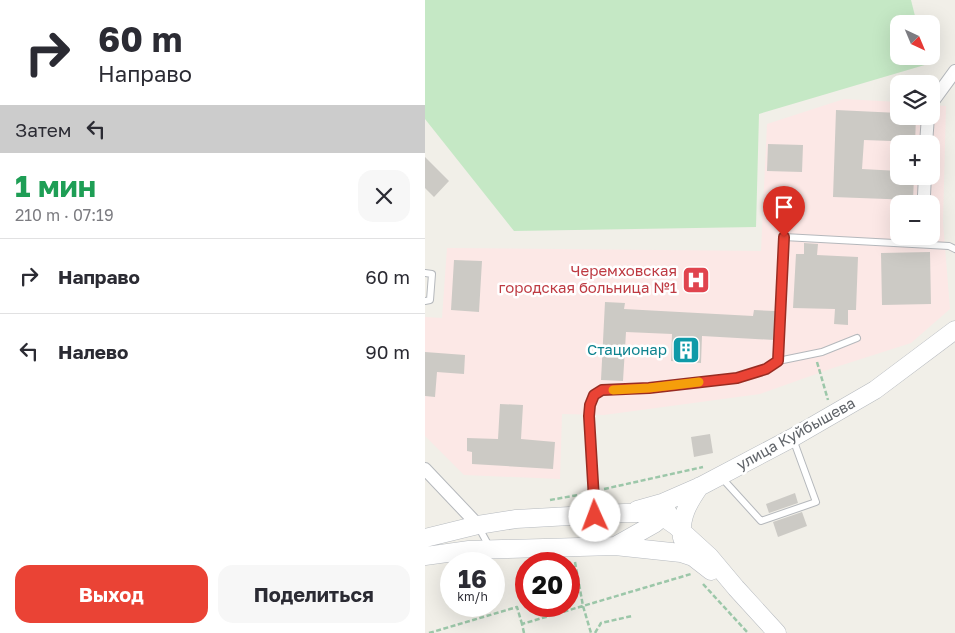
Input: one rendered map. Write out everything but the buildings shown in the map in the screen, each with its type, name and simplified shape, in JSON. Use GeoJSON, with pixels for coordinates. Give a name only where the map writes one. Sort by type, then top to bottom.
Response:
{"type":"FeatureCollection","features":[{"type":"Feature","properties":{"kind":"street"},"geometry":{"type":"LineString","coordinates":[[940,92],[955,71]]}},
{"type":"Feature","properties":{"kind":"street"},"geometry":{"type":"LineString","coordinates":[[924,195],[925,185]]}},
{"type":"Feature","properties":{"kind":"street","name":"улица Куйбышева"},"geometry":{"type":"LineString","coordinates":[[624,513],[662,503],[701,486],[792,438],[875,390],[955,330]]}},
{"type":"Feature","properties":{"kind":"street"},"geometry":{"type":"LineString","coordinates":[[425,469],[477,525]]}},
{"type":"Feature","properties":{"kind":"street"},"geometry":{"type":"LineString","coordinates":[[615,546],[663,517],[701,486]]}},
{"type":"Feature","properties":{"kind":"street"},"geometry":{"type":"LineString","coordinates":[[690,562],[681,531],[685,509],[701,486]]}},
{"type":"Feature","properties":{"kind":"street"},"geometry":{"type":"LineString","coordinates":[[425,538],[477,525],[516,519],[624,513],[644,513],[663,517],[710,557],[777,633]]}},
{"type":"Feature","properties":{"kind":"street"},"geometry":{"type":"LineString","coordinates":[[425,556],[490,550],[615,546],[673,551],[736,588]]}},
{"type":"Feature","properties":{"kind":"lane"},"geometry":{"type":"LineString","coordinates":[[778,361],[784,237],[949,246],[955,249]]}},
{"type":"Feature","properties":{"kind":"lane"},"geometry":{"type":"LineString","coordinates":[[425,273],[433,274],[430,300],[425,301]]}},
{"type":"Feature","properties":{"kind":"lane"},"geometry":{"type":"LineString","coordinates":[[595,516],[589,416],[590,405],[594,395],[602,390],[649,388],[737,378],[766,369],[778,361],[815,353],[857,338]]}},
{"type":"Feature","properties":{"kind":"lane"},"geometry":{"type":"LineString","coordinates":[[721,476],[761,521],[816,502],[792,438]]}},
{"type":"Feature","properties":{"kind":"lane"},"geometry":{"type":"LineString","coordinates":[[477,525],[490,550]]}},
{"type":"Feature","properties":{"kind":"path"},"geometry":{"type":"LineString","coordinates":[[815,353],[829,405]]}},
{"type":"Feature","properties":{"kind":"path"},"geometry":{"type":"LineString","coordinates":[[543,501],[594,492],[703,466]]}},
{"type":"Feature","properties":{"kind":"path"},"geometry":{"type":"LineString","coordinates":[[584,560],[575,561],[583,606],[591,633]]}},
{"type":"Feature","properties":{"kind":"path"},"geometry":{"type":"LineString","coordinates":[[522,624],[693,573],[690,562]]}},
{"type":"Feature","properties":{"kind":"path"},"geometry":{"type":"LineString","coordinates":[[698,579],[748,633]]}},
{"type":"Feature","properties":{"kind":"path"},"geometry":{"type":"LineString","coordinates":[[429,633],[517,608],[524,633]]}},
{"type":"Feature","properties":{"kind":"path"},"geometry":{"type":"LineString","coordinates":[[595,633],[601,623],[632,616]]}},
{"type":"Feature","properties":{"kind":"shaded area","name":"Черемховская городская больница №1"},"geometry":{"type":"Polygon","coordinates":[[[844,99],[890,102],[890,125],[940,125],[940,106],[946,106],[943,222],[950,309],[911,343],[760,394],[604,415],[562,414],[560,479],[464,475],[425,436],[425,317],[442,318],[447,248],[761,251],[767,124],[844,99]]]}},
{"type":"Feature","properties":{"kind":"green space"},"geometry":{"type":"Polygon","coordinates":[[[425,0],[911,0],[915,15],[890,15],[890,65],[925,65],[759,114],[756,227],[514,231],[425,119],[425,0]]]}},
{"type":"Feature","properties":{"kind":"slow traffic"},"geometry":{"type":"LineString","coordinates":[[613,390],[699,382]]}},
{"type":"Feature","properties":{"kind":"place","name":"Черемховская городская больница №1"},"geometry":{"type":"Point","coordinates":[696,280]}},
{"type":"Feature","properties":{"kind":"place","name":"Стационар"},"geometry":{"type":"Point","coordinates":[686,350]}},
{"type":"Feature","properties":{"kind":"route"},"geometry":{"type":"LineString","coordinates":[[595,516],[589,416],[590,405],[594,395],[602,390],[649,388],[737,378],[766,369],[778,361],[784,237]]}}]}
